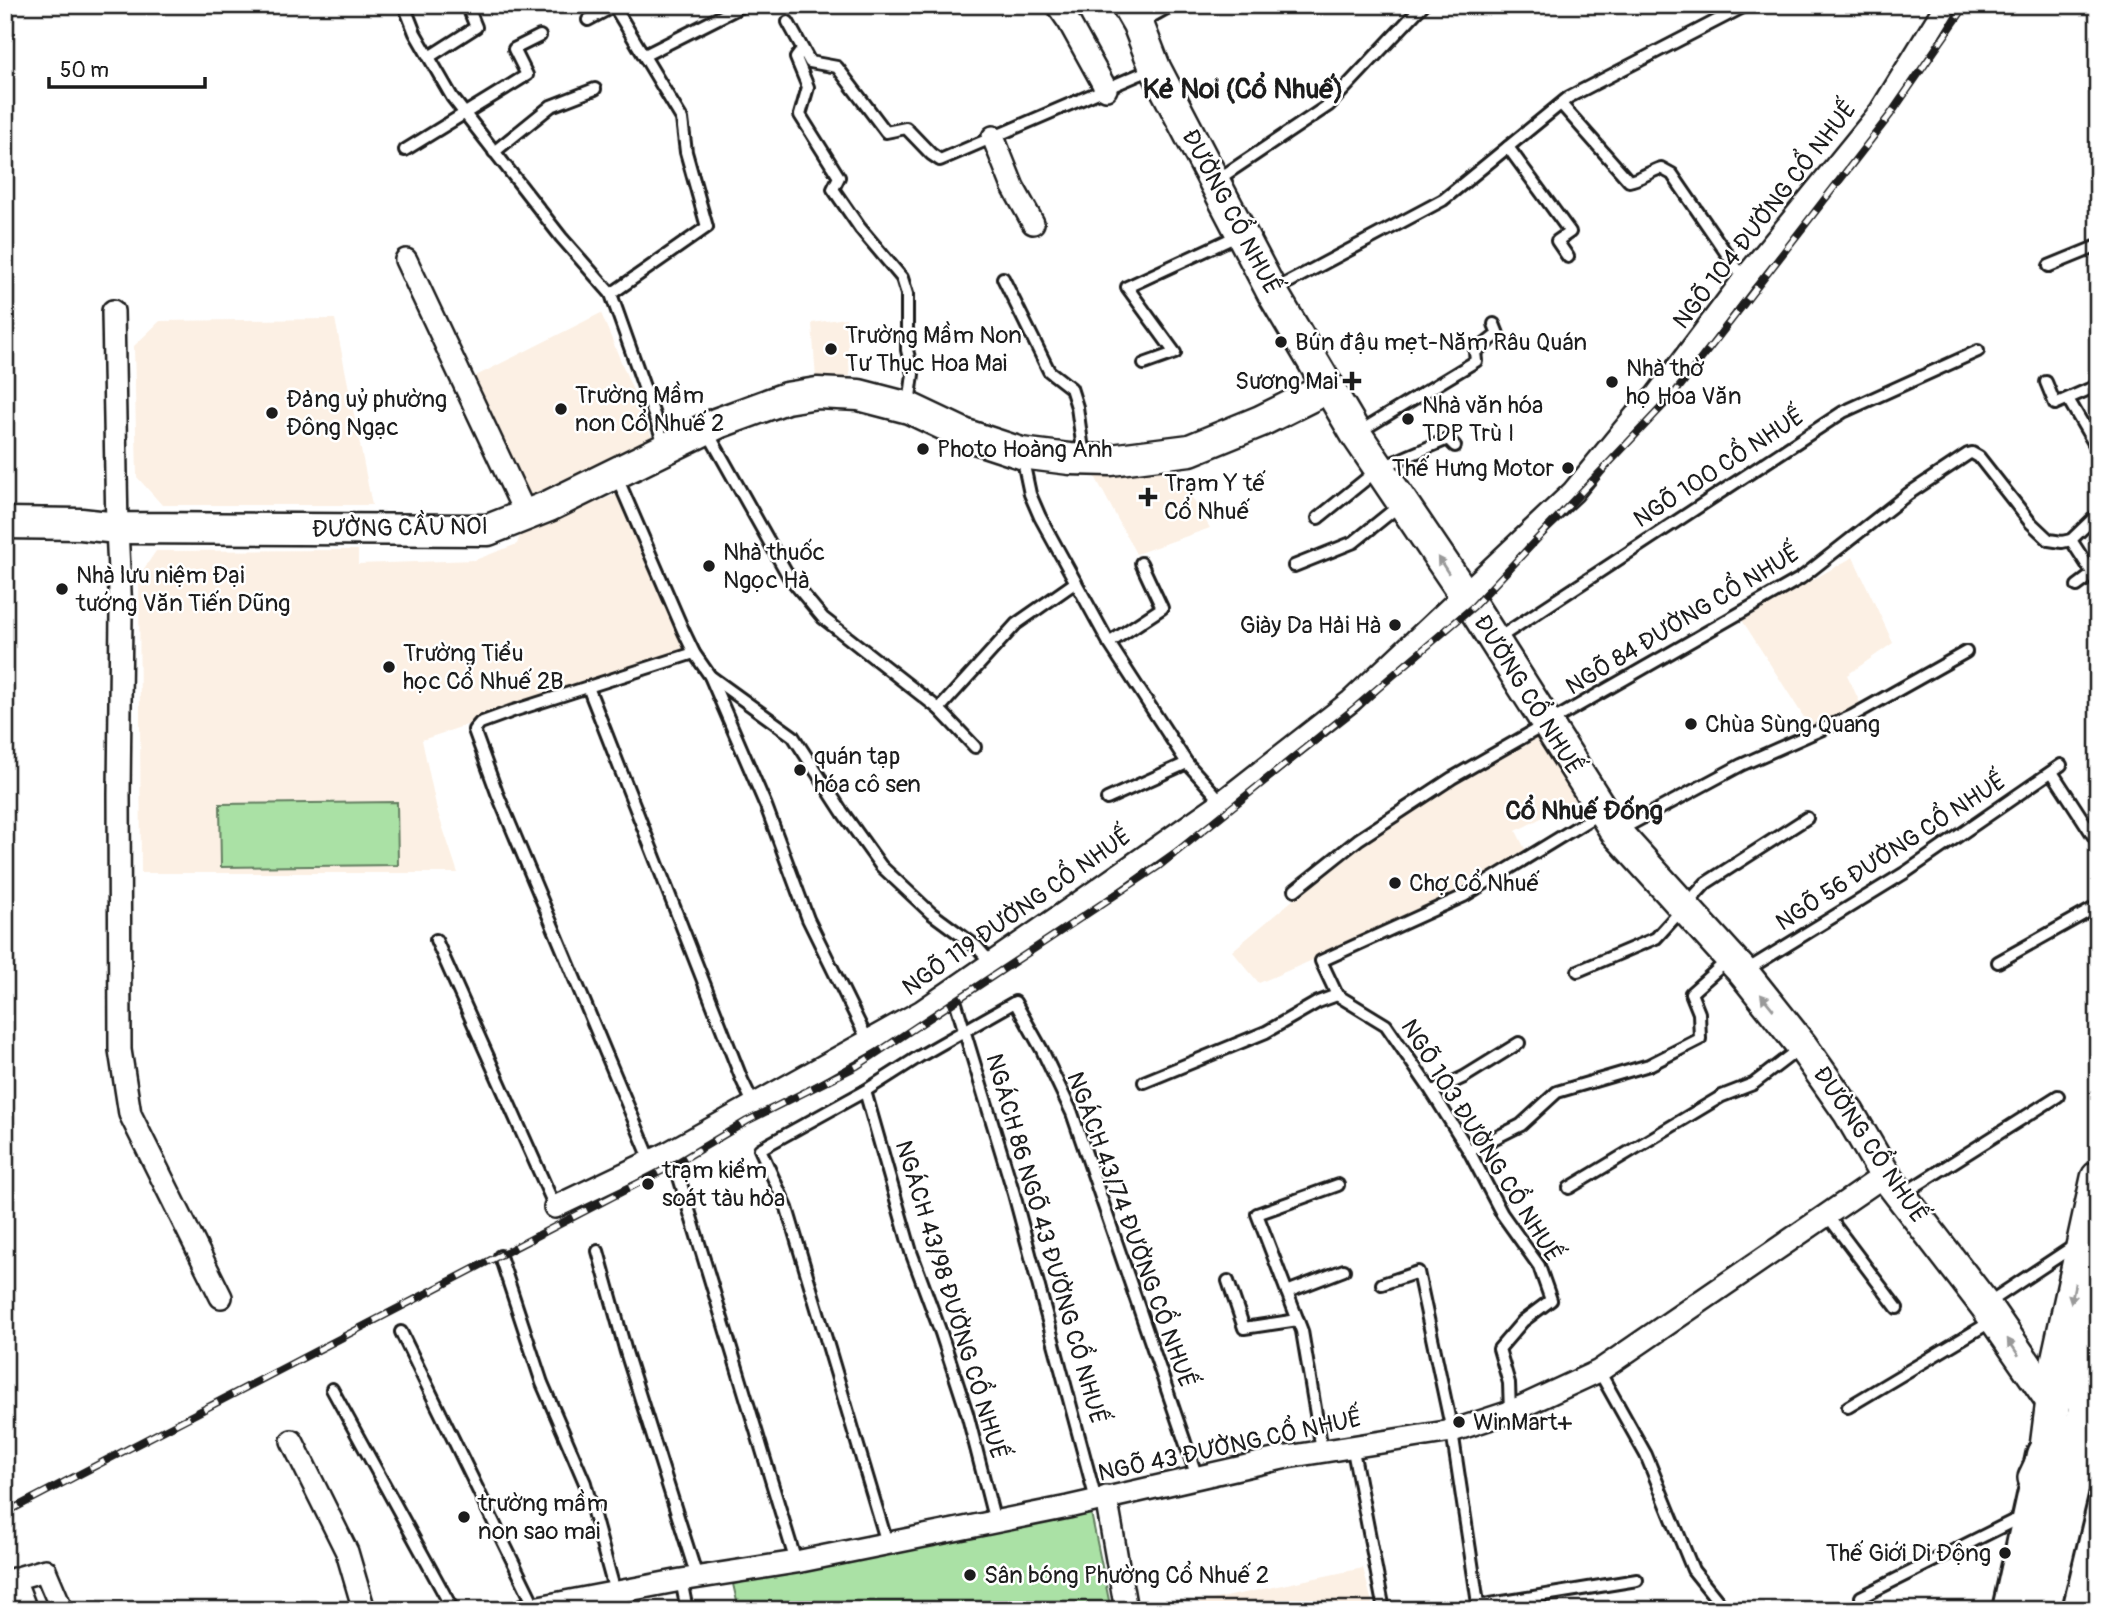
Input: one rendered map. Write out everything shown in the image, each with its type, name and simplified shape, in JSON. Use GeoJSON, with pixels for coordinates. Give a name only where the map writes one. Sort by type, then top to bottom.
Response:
{"type":"FeatureCollection","features":[{"type":"Feature","properties":{"kind":"highway"},"geometry":{"type":"LineString","coordinates":[[2040,1610],[2098,1368]]}},
{"type":"Feature","properties":{"kind":"highway"},"geometry":{"type":"LineString","coordinates":[[2012,1610],[2046,1455]]}},
{"type":"Feature","properties":{"kind":"main road","name":"ĐƯỜNG CỔ NHUẾ"},"geometry":{"type":"LineString","coordinates":[[1132,15],[1155,68],[1272,292],[1356,433],[1494,640],[1609,822],[1737,965],[1802,1046],[1849,1113],[1893,1185],[1990,1312],[2052,1402]]}},
{"type":"Feature","properties":{"kind":"main road","name":"ĐƯỜNG CẦU NOI"},"geometry":{"type":"LineString","coordinates":[[5,523],[81,524],[117,528],[488,530],[616,475],[705,429],[786,398],[817,393],[859,395],[909,408],[966,435],[1021,453],[1111,460],[1190,450],[1261,421],[1329,387]]}},
{"type":"Feature","properties":{"kind":"main road"},"geometry":{"type":"LineString","coordinates":[[1993,1610],[2013,1521],[2046,1455],[2058,1361],[2098,1178]]}},
{"type":"Feature","properties":{"kind":"main road"},"geometry":{"type":"LineString","coordinates":[[2028,1610],[2098,1307]]}},
{"type":"Feature","properties":{"kind":"street"},"geometry":{"type":"LineString","coordinates":[[1057,5],[1106,89]]}},
{"type":"Feature","properties":{"kind":"street","name":"NGÕ 104 ĐƯỜNG CỔ NHUẾ"},"geometry":{"type":"LineString","coordinates":[[1462,594],[1573,492],[1636,415],[1655,397],[1744,279],[1880,112],[1946,5]]}},
{"type":"Feature","properties":{"kind":"street"},"geometry":{"type":"LineString","coordinates":[[993,137],[1013,187],[1033,223]]}},
{"type":"Feature","properties":{"kind":"street"},"geometry":{"type":"LineString","coordinates":[[406,260],[526,515]]}},
{"type":"Feature","properties":{"kind":"street"},"geometry":{"type":"LineString","coordinates":[[113,311],[121,613],[120,1050],[130,1114],[221,1297]]}},
{"type":"Feature","properties":{"kind":"street","name":"NGÕ 119 ĐƯỜNG CỔ NHUẾ"},"geometry":{"type":"LineString","coordinates":[[555,1206],[651,1161],[909,1024],[952,989],[1222,802],[1351,701],[1462,594]]}},
{"type":"Feature","properties":{"kind":"street","name":"NGÕ 43 ĐƯỜNG CỔ NHUẾ"},"geometry":{"type":"LineString","coordinates":[[529,1609],[689,1578],[796,1562],[995,1522],[1322,1450],[1452,1432],[1510,1412],[1600,1371],[1827,1215],[1893,1185]]}},
{"type":"Feature","properties":{"kind":"street"},"geometry":{"type":"LineString","coordinates":[[292,1441],[347,1552],[364,1610]]}},
{"type":"Feature","properties":{"kind":"street"},"geometry":{"type":"LineString","coordinates":[[1101,1499],[1126,1610]]}},
{"type":"Feature","properties":{"kind":"street"},"geometry":{"type":"LineString","coordinates":[[26,1610],[14,1579],[46,1570],[62,1610]]}},
{"type":"Feature","properties":{"kind":"lane"},"geometry":{"type":"LineString","coordinates":[[404,5],[415,33],[464,114],[561,237],[611,294],[666,448]]}},
{"type":"Feature","properties":{"kind":"lane"},"geometry":{"type":"LineString","coordinates":[[429,57],[476,27],[467,5]]}},
{"type":"Feature","properties":{"kind":"lane"},"geometry":{"type":"LineString","coordinates":[[645,55],[744,5]]}},
{"type":"Feature","properties":{"kind":"lane"},"geometry":{"type":"LineString","coordinates":[[1132,15],[1172,5]]}},
{"type":"Feature","properties":{"kind":"lane"},"geometry":{"type":"LineString","coordinates":[[1214,182],[1329,105],[1423,5]]}},
{"type":"Feature","properties":{"kind":"lane"},"geometry":{"type":"LineString","coordinates":[[1272,292],[1443,200],[1569,97],[1747,5]]}},
{"type":"Feature","properties":{"kind":"lane"},"geometry":{"type":"LineString","coordinates":[[588,20],[614,6],[645,55],[682,119],[686,152],[708,227],[611,294]]}},
{"type":"Feature","properties":{"kind":"lane"},"geometry":{"type":"LineString","coordinates":[[788,22],[810,62],[837,67],[887,132],[906,128],[940,160],[1155,68]]}},
{"type":"Feature","properties":{"kind":"lane"},"geometry":{"type":"LineString","coordinates":[[405,149],[527,75],[514,49],[540,36]]}},
{"type":"Feature","properties":{"kind":"lane"},"geometry":{"type":"LineString","coordinates":[[802,50],[796,58],[808,87],[800,115],[839,177],[833,189],[860,228],[902,278],[907,294],[907,350],[913,374],[909,408]]}},
{"type":"Feature","properties":{"kind":"lane"},"geometry":{"type":"LineString","coordinates":[[494,152],[551,106],[595,89]]}},
{"type":"Feature","properties":{"kind":"lane"},"geometry":{"type":"LineString","coordinates":[[1561,104],[1629,181],[1638,180],[1661,168],[1672,174],[1744,279]]}},
{"type":"Feature","properties":{"kind":"lane"},"geometry":{"type":"LineString","coordinates":[[1508,147],[1570,232],[1557,242],[1568,257]]}},
{"type":"Feature","properties":{"kind":"lane"},"geometry":{"type":"LineString","coordinates":[[1144,364],[1175,353],[1126,287],[1242,233]]}},
{"type":"Feature","properties":{"kind":"lane"},"geometry":{"type":"LineString","coordinates":[[2049,266],[2098,246]]}},
{"type":"Feature","properties":{"kind":"lane"},"geometry":{"type":"LineString","coordinates":[[1003,278],[1049,371],[1071,388],[1077,407],[1084,460]]}},
{"type":"Feature","properties":{"kind":"lane"},"geometry":{"type":"LineString","coordinates":[[1356,433],[1476,361],[1475,352],[1498,334],[1494,324]]}},
{"type":"Feature","properties":{"kind":"lane","name":"NGÕ 100 CỔ NHUẾ"},"geometry":{"type":"LineString","coordinates":[[1494,640],[1843,412],[1978,351]]}},
{"type":"Feature","properties":{"kind":"lane"},"geometry":{"type":"LineString","coordinates":[[2046,382],[2055,404],[2094,387]]}},
{"type":"Feature","properties":{"kind":"lane"},"geometry":{"type":"LineString","coordinates":[[2068,399],[2098,450]]}},
{"type":"Feature","properties":{"kind":"lane"},"geometry":{"type":"LineString","coordinates":[[705,429],[789,577],[823,618],[939,709],[975,747]]}},
{"type":"Feature","properties":{"kind":"lane"},"geometry":{"type":"LineString","coordinates":[[1318,517],[1380,468],[1448,439],[1455,446]]}},
{"type":"Feature","properties":{"kind":"lane"},"geometry":{"type":"LineString","coordinates":[[1021,453],[1030,494],[1040,517],[1109,643],[1188,763],[1222,802]]}},
{"type":"Feature","properties":{"kind":"lane","name":"NGÕ 84 ĐƯỜNG CỔ NHUẾ"},"geometry":{"type":"LineString","coordinates":[[1295,890],[1359,839],[1440,785],[1801,578],[1854,534],[1968,454],[1975,455],[2049,540],[2071,540]]}},
{"type":"Feature","properties":{"kind":"lane"},"geometry":{"type":"LineString","coordinates":[[616,475],[694,653],[710,677],[766,806],[859,1052]]}},
{"type":"Feature","properties":{"kind":"lane"},"geometry":{"type":"LineString","coordinates":[[1294,566],[1354,542],[1403,502]]}},
{"type":"Feature","properties":{"kind":"lane"},"geometry":{"type":"LineString","coordinates":[[2077,586],[2093,574],[2071,540],[2098,514]]}},
{"type":"Feature","properties":{"kind":"lane"},"geometry":{"type":"LineString","coordinates":[[1109,643],[1162,608],[1141,563]]}},
{"type":"Feature","properties":{"kind":"lane"},"geometry":{"type":"LineString","coordinates":[[939,709],[1016,624],[1076,582]]}},
{"type":"Feature","properties":{"kind":"lane"},"geometry":{"type":"LineString","coordinates":[[1144,1082],[1266,1032],[1318,1002],[1337,995],[1321,961],[1464,895],[1609,822],[1852,716],[1966,652]]}},
{"type":"Feature","properties":{"kind":"lane"},"geometry":{"type":"LineString","coordinates":[[651,1161],[502,805],[474,730],[480,723],[491,719],[694,653]]}},
{"type":"Feature","properties":{"kind":"lane"},"geometry":{"type":"LineString","coordinates":[[710,677],[793,736],[881,866],[931,913],[977,947],[991,962]]}},
{"type":"Feature","properties":{"kind":"lane"},"geometry":{"type":"LineString","coordinates":[[588,687],[754,1105]]}},
{"type":"Feature","properties":{"kind":"lane"},"geometry":{"type":"LineString","coordinates":[[1107,799],[1188,763]]}},
{"type":"Feature","properties":{"kind":"lane","name":"NGÕ 56 ĐƯỜNG CỔ NHUẾ"},"geometry":{"type":"LineString","coordinates":[[1469,1151],[1521,1125],[1557,1093],[1649,1065],[1700,1039],[1699,1013],[1691,993],[1906,872],[2056,769],[2098,844]]}},
{"type":"Feature","properties":{"kind":"lane"},"geometry":{"type":"LineString","coordinates":[[1578,971],[1656,938],[1706,883],[1807,818]]}},
{"type":"Feature","properties":{"kind":"lane"},"geometry":{"type":"LineString","coordinates":[[1998,961],[2098,906]]}},
{"type":"Feature","properties":{"kind":"lane"},"geometry":{"type":"LineString","coordinates":[[436,940],[555,1206]]}},
{"type":"Feature","properties":{"kind":"lane","name":"NGÁCH 86 NGÕ 43 ĐƯỜNG CỔ NHUẾ"},"geometry":{"type":"LineString","coordinates":[[952,989],[1101,1499]]}},
{"type":"Feature","properties":{"kind":"lane","name":"NGÕ 103 ĐƯỜNG CỔ NHUẾ"},"geometry":{"type":"LineString","coordinates":[[1337,995],[1386,1026],[1432,1092],[1469,1151],[1502,1214],[1539,1266],[1551,1300],[1522,1321],[1499,1349],[1509,1383],[1510,1412]]}},
{"type":"Feature","properties":{"kind":"lane","name":"NGÁCH 43/74 ĐƯỜNG CỔ NHUẾ"},"geometry":{"type":"LineString","coordinates":[[965,1029],[1015,1002],[1039,1044],[1072,1113],[1197,1477]]}},
{"type":"Feature","properties":{"kind":"lane"},"geometry":{"type":"LineString","coordinates":[[887,1543],[787,1208],[760,1149],[865,1091],[965,1029]]}},
{"type":"Feature","properties":{"kind":"lane"},"geometry":{"type":"LineString","coordinates":[[1432,1092],[1464,1077],[1519,1043]]}},
{"type":"Feature","properties":{"kind":"lane"},"geometry":{"type":"LineString","coordinates":[[1569,1188],[1722,1096],[1753,1084],[1802,1046]]}},
{"type":"Feature","properties":{"kind":"lane","name":"NGÁCH 43/98 ĐƯỜNG CỔ NHUẾ"},"geometry":{"type":"LineString","coordinates":[[865,1091],[911,1252],[967,1413],[995,1522]]}},
{"type":"Feature","properties":{"kind":"lane"},"geometry":{"type":"LineString","coordinates":[[1893,1185],[2058,1096]]}},
{"type":"Feature","properties":{"kind":"lane"},"geometry":{"type":"LineString","coordinates":[[675,1164],[796,1562]]}},
{"type":"Feature","properties":{"kind":"lane"},"geometry":{"type":"LineString","coordinates":[[1322,1450],[1302,1331],[1257,1214],[1338,1185]]}},
{"type":"Feature","properties":{"kind":"lane"},"geometry":{"type":"LineString","coordinates":[[1827,1215],[1897,1308]]}},
{"type":"Feature","properties":{"kind":"lane"},"geometry":{"type":"LineString","coordinates":[[1847,1407],[1990,1312],[2084,1239]]}},
{"type":"Feature","properties":{"kind":"lane"},"geometry":{"type":"LineString","coordinates":[[598,1251],[689,1578],[687,1610]]}},
{"type":"Feature","properties":{"kind":"lane"},"geometry":{"type":"LineString","coordinates":[[500,1256],[542,1383],[584,1483],[615,1592]]}},
{"type":"Feature","properties":{"kind":"lane"},"geometry":{"type":"LineString","coordinates":[[1287,1292],[1344,1270]]}},
{"type":"Feature","properties":{"kind":"lane"},"geometry":{"type":"LineString","coordinates":[[1382,1284],[1418,1272],[1452,1432],[1479,1608],[1637,1580]]}},
{"type":"Feature","properties":{"kind":"lane"},"geometry":{"type":"LineString","coordinates":[[1228,1282],[1244,1328],[1298,1320]]}},
{"type":"Feature","properties":{"kind":"lane"},"geometry":{"type":"LineString","coordinates":[[401,1332],[529,1609]]}},
{"type":"Feature","properties":{"kind":"lane"},"geometry":{"type":"LineString","coordinates":[[1600,1371],[1646,1455],[1693,1570],[1725,1610]]}},
{"type":"Feature","properties":{"kind":"lane"},"geometry":{"type":"LineString","coordinates":[[332,1389],[453,1610]]}},
{"type":"Feature","properties":{"kind":"lane"},"geometry":{"type":"LineString","coordinates":[[1352,1445],[1384,1610]]}},
{"type":"Feature","properties":{"kind":"lane"},"geometry":{"type":"LineString","coordinates":[[1861,1597],[2013,1521]]}},
{"type":"Feature","properties":{"kind":"shaded area","name":"Trường Mầm non Cổ Nhuế 2"},"geometry":{"type":"Polygon","coordinates":[[[601,313],[652,437],[525,498],[468,380],[601,313]]]}},
{"type":"Feature","properties":{"kind":"shaded area","name":"Trường Mầm Non Tư Thục Hoa Mai"},"geometry":{"type":"Polygon","coordinates":[[[846,318],[850,376],[816,380],[812,323],[846,318]]]}},
{"type":"Feature","properties":{"kind":"shaded area"},"geometry":{"type":"Polygon","coordinates":[[[335,319],[372,505],[162,505],[137,477],[134,346],[160,321],[335,319]]]}},
{"type":"Feature","properties":{"kind":"shaded area","name":"Trạm Y tế Cổ Nhuế"},"geometry":{"type":"Polygon","coordinates":[[[1169,459],[1210,528],[1136,554],[1089,465],[1169,459]]]}},
{"type":"Feature","properties":{"kind":"shaded area","name":"Trường Tiểu học Cổ Nhuế 2B"},"geometry":{"type":"Polygon","coordinates":[[[620,493],[690,650],[422,740],[437,810],[458,873],[141,873],[139,576],[156,551],[358,550],[358,564],[475,560],[517,544],[521,532],[620,493]]]}},
{"type":"Feature","properties":{"kind":"shaded area"},"geometry":{"type":"Polygon","coordinates":[[[1853,557],[1893,643],[1847,675],[1862,707],[1812,730],[1742,620],[1853,557]]]}},
{"type":"Feature","properties":{"kind":"shaded area","name":"Chợ Cổ Nhuế"},"geometry":{"type":"Polygon","coordinates":[[[1539,737],[1576,800],[1516,831],[1528,855],[1427,911],[1259,983],[1232,951],[1380,827],[1426,797],[1539,737]]]}},
{"type":"Feature","properties":{"kind":"shaded area"},"geometry":{"type":"Polygon","coordinates":[[[1363,1568],[1374,1610],[1164,1610],[1363,1568]]]}},
{"type":"Feature","properties":{"kind":"green space"},"geometry":{"type":"Polygon","coordinates":[[[397,802],[398,865],[221,867],[220,804],[397,802]]]}},
{"type":"Feature","properties":{"kind":"green space"},"geometry":{"type":"Polygon","coordinates":[[[1091,1513],[1111,1610],[739,1610],[733,1584],[1091,1513]]]}},
{"type":"Feature","properties":{"kind":"railway"},"geometry":{"type":"LineString","coordinates":[[5,1513],[675,1164],[747,1121],[857,1066],[1159,866],[1356,707],[1473,607],[1674,394],[1890,115],[1966,5]]}},
{"type":"Feature","properties":{"kind":"place","name":"Bún đậu mẹt-Năm Râu Quán"},"geometry":{"type":"Point","coordinates":[1281,342]}},
{"type":"Feature","properties":{"kind":"place","name":"Trường Mầm Non Tư Thục Hoa Mai"},"geometry":{"type":"Point","coordinates":[831,349]}},
{"type":"Feature","properties":{"kind":"place","name":"Sương Mai"},"geometry":{"type":"Point","coordinates":[1352,381]}},
{"type":"Feature","properties":{"kind":"place","name":"Nhà thờ họ Hoa Văn"},"geometry":{"type":"Point","coordinates":[1612,382]}},
{"type":"Feature","properties":{"kind":"place","name":"Trường Mầm non Cổ Nhuế 2"},"geometry":{"type":"Point","coordinates":[561,409]}},
{"type":"Feature","properties":{"kind":"place","name":"Đảng uỷ phường Đông Ngạc"},"geometry":{"type":"Point","coordinates":[272,413]}},
{"type":"Feature","properties":{"kind":"place","name":"Nhà văn hóa TDP Trù I"},"geometry":{"type":"Point","coordinates":[1408,419]}},
{"type":"Feature","properties":{"kind":"place","name":"Photo Hoàng Anh"},"geometry":{"type":"Point","coordinates":[923,449]}},
{"type":"Feature","properties":{"kind":"place","name":"Thế Hưng Motor"},"geometry":{"type":"Point","coordinates":[1568,468]}},
{"type":"Feature","properties":{"kind":"place","name":"Trạm Y tế Cổ Nhuế"},"geometry":{"type":"Point","coordinates":[1148,497]}},
{"type":"Feature","properties":{"kind":"place","name":"Nhà thuốc Ngọc Hà"},"geometry":{"type":"Point","coordinates":[709,566]}},
{"type":"Feature","properties":{"kind":"place","name":"Nhà lưu niệm Đại tướng Văn Tiến Dũng"},"geometry":{"type":"Point","coordinates":[62,589]}},
{"type":"Feature","properties":{"kind":"place","name":"Giày Da Hải Hà"},"geometry":{"type":"Point","coordinates":[1395,625]}},
{"type":"Feature","properties":{"kind":"place","name":"Trường Tiểu học Cổ Nhuế 2B"},"geometry":{"type":"Point","coordinates":[389,667]}},
{"type":"Feature","properties":{"kind":"place","name":"Chùa Sùng Quang"},"geometry":{"type":"Point","coordinates":[1691,724]}},
{"type":"Feature","properties":{"kind":"place","name":"quán tạp hóa cô sen"},"geometry":{"type":"Point","coordinates":[800,770]}},
{"type":"Feature","properties":{"kind":"place","name":"Chợ Cổ Nhuế"},"geometry":{"type":"Point","coordinates":[1395,883]}},
{"type":"Feature","properties":{"kind":"place","name":"trạm kiểm soát tàu hỏa"},"geometry":{"type":"Point","coordinates":[648,1184]}},
{"type":"Feature","properties":{"kind":"place","name":"WinMart+"},"geometry":{"type":"Point","coordinates":[1459,1422]}},
{"type":"Feature","properties":{"kind":"place","name":"trường mầm non sao mai"},"geometry":{"type":"Point","coordinates":[464,1517]}},
{"type":"Feature","properties":{"kind":"place","name":"Thế Giới Di Động"},"geometry":{"type":"Point","coordinates":[2005,1553]}},
{"type":"Feature","properties":{"kind":"place","name":"Sân bóng Phường Cổ Nhuế 2"},"geometry":{"type":"Point","coordinates":[970,1575]}},
{"type":"Feature","properties":{"kind":"district","name":"Kẻ Noi (Cổ Nhuế)"},"geometry":{"type":"Point","coordinates":[1243,89]}},
{"type":"Feature","properties":{"kind":"district","name":"Cổ Nhuế Đống"},"geometry":{"type":"Point","coordinates":[1584,811]}}]}
